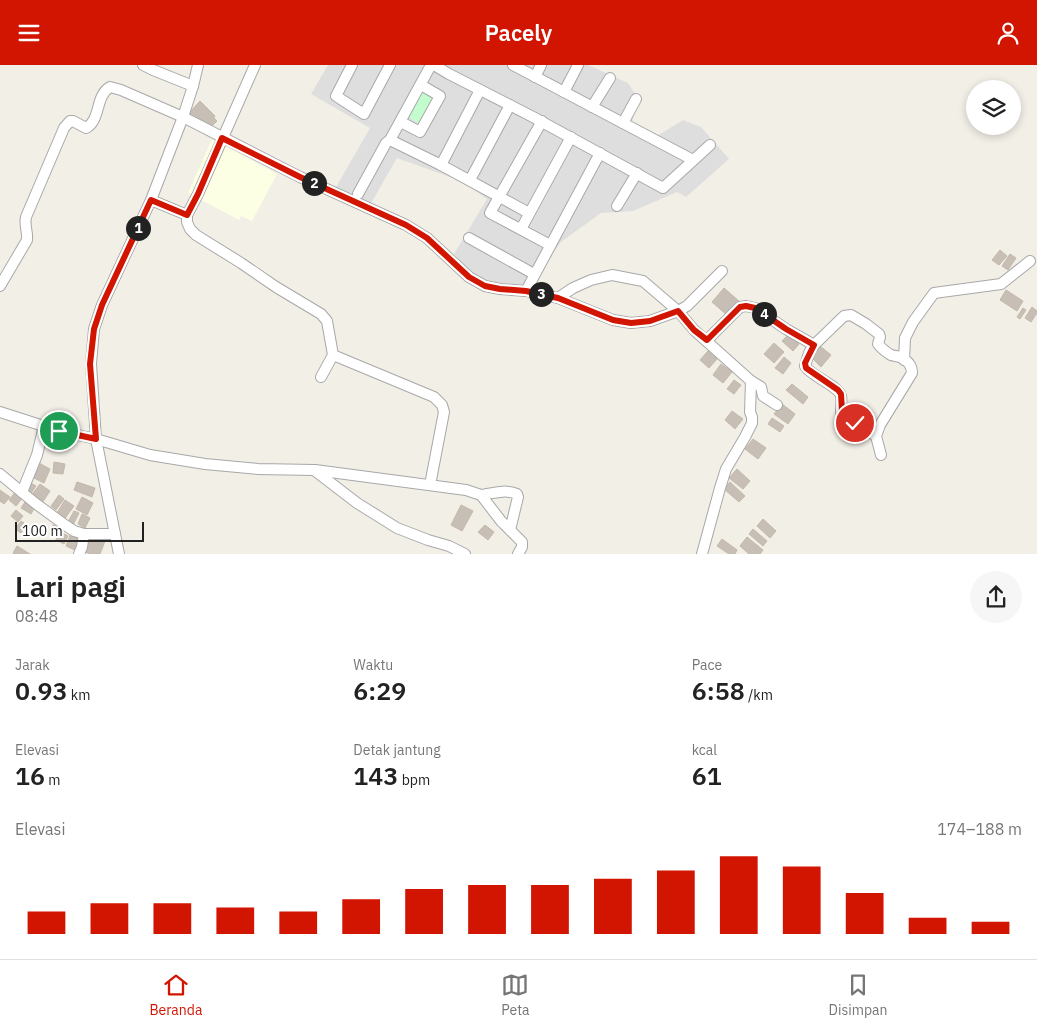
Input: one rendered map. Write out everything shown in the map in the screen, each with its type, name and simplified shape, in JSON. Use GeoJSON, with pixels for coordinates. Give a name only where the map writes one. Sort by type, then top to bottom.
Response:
{"type":"FeatureCollection","features":[{"type":"Feature","properties":{"kind":"street"},"geometry":{"type":"LineString","coordinates":[[144,65],[193,86]]}},
{"type":"Feature","properties":{"kind":"street"},"geometry":{"type":"LineString","coordinates":[[119,554],[96,439],[90,364],[94,329],[102,305],[151,200],[183,117],[198,65]]}},
{"type":"Feature","properties":{"kind":"street"},"geometry":{"type":"LineString","coordinates":[[255,65],[187,215],[187,222],[190,229],[196,235],[320,314],[327,321],[333,355],[321,377]]}},
{"type":"Feature","properties":{"kind":"street"},"geometry":{"type":"LineString","coordinates":[[352,65],[336,96],[364,114],[390,65]]}},
{"type":"Feature","properties":{"kind":"street"},"geometry":{"type":"LineString","coordinates":[[358,194],[433,65],[542,121],[663,188],[710,145]]}},
{"type":"Feature","properties":{"kind":"street"},"geometry":{"type":"LineString","coordinates":[[513,65],[693,160]]}},
{"type":"Feature","properties":{"kind":"street"},"geometry":{"type":"LineString","coordinates":[[535,77],[541,65]]}},
{"type":"Feature","properties":{"kind":"street"},"geometry":{"type":"LineString","coordinates":[[564,92],[578,65]]}},
{"type":"Feature","properties":{"kind":"street"},"geometry":{"type":"LineString","coordinates":[[592,107],[610,78]]}},
{"type":"Feature","properties":{"kind":"street"},"geometry":{"type":"LineString","coordinates":[[401,122],[420,132],[440,96],[421,85]]}},
{"type":"Feature","properties":{"kind":"street"},"geometry":{"type":"LineString","coordinates":[[0,285],[27,240],[24,223],[64,128],[70,121],[86,128],[89,126],[93,122],[102,94],[110,87],[183,117],[300,177],[406,225],[427,238],[469,277],[485,286],[526,291],[558,298],[613,320],[631,323],[650,321],[687,306],[722,271]]}},
{"type":"Feature","properties":{"kind":"street"},"geometry":{"type":"LineString","coordinates":[[441,165],[480,89]]}},
{"type":"Feature","properties":{"kind":"street"},"geometry":{"type":"LineString","coordinates":[[623,123],[636,99]]}},
{"type":"Feature","properties":{"kind":"street"},"geometry":{"type":"LineString","coordinates":[[470,180],[510,105]]}},
{"type":"Feature","properties":{"kind":"street"},"geometry":{"type":"LineString","coordinates":[[542,121],[490,213],[550,245]]}},
{"type":"Feature","properties":{"kind":"street"},"geometry":{"type":"LineString","coordinates":[[521,229],[571,137]]}},
{"type":"Feature","properties":{"kind":"street"},"geometry":{"type":"LineString","coordinates":[[390,140],[470,180],[529,213]]}},
{"type":"Feature","properties":{"kind":"street"},"geometry":{"type":"LineString","coordinates":[[526,291],[600,153]]}},
{"type":"Feature","properties":{"kind":"street"},"geometry":{"type":"LineString","coordinates":[[617,206],[637,173]]}},
{"type":"Feature","properties":{"kind":"street"},"geometry":{"type":"LineString","coordinates":[[151,200],[187,215]]}},
{"type":"Feature","properties":{"kind":"street"},"geometry":{"type":"LineString","coordinates":[[469,238],[534,274]]}},
{"type":"Feature","properties":{"kind":"street"},"geometry":{"type":"LineString","coordinates":[[904,359],[905,339],[913,322],[934,293],[1001,284],[1030,261]]}},
{"type":"Feature","properties":{"kind":"street"},"geometry":{"type":"LineString","coordinates":[[558,298],[573,288],[591,280],[612,275],[643,281],[678,311],[694,330],[751,381],[762,388],[763,396],[777,405]]}},
{"type":"Feature","properties":{"kind":"street"},"geometry":{"type":"LineString","coordinates":[[707,340],[740,307],[746,306],[755,308],[814,345]]}},
{"type":"Feature","properties":{"kind":"street"},"geometry":{"type":"LineString","coordinates":[[876,436],[855,423],[842,411],[841,394],[838,390],[806,368],[805,363],[814,345],[844,316],[851,315],[866,324],[879,334],[878,344],[880,347],[893,356],[899,356],[911,365],[912,373],[880,425],[876,436],[880,455]]}},
{"type":"Feature","properties":{"kind":"street"},"geometry":{"type":"LineString","coordinates":[[333,355],[434,397],[442,405],[444,412],[430,485]]}},
{"type":"Feature","properties":{"kind":"street"},"geometry":{"type":"LineString","coordinates":[[702,554],[726,469],[746,437],[752,423],[750,412],[751,381]]}},
{"type":"Feature","properties":{"kind":"street"},"geometry":{"type":"LineString","coordinates":[[0,412],[59,431],[96,439],[150,455],[205,464],[258,469],[314,470],[466,490],[481,495],[513,492],[518,497],[510,530]]}},
{"type":"Feature","properties":{"kind":"street"},"geometry":{"type":"LineString","coordinates":[[22,492],[37,455],[44,426]]}},
{"type":"Feature","properties":{"kind":"street"},"geometry":{"type":"LineString","coordinates":[[314,470],[357,503],[397,528],[449,546],[465,554]]}},
{"type":"Feature","properties":{"kind":"street"},"geometry":{"type":"LineString","coordinates":[[0,474],[74,531],[84,534],[115,534]]}},
{"type":"Feature","properties":{"kind":"street"},"geometry":{"type":"LineString","coordinates":[[481,495],[522,542],[522,547],[518,554]]}},
{"type":"Feature","properties":{"kind":"street"},"geometry":{"type":"LineString","coordinates":[[79,554],[84,534]]}},
{"type":"Feature","properties":{"kind":"shaded area"},"geometry":{"type":"Polygon","coordinates":[[[328,65],[588,65],[628,83],[639,100],[632,122],[657,136],[683,120],[701,127],[729,159],[686,197],[677,192],[633,211],[601,213],[561,242],[538,273],[529,296],[510,295],[476,281],[465,271],[461,262],[454,254],[487,199],[464,182],[397,158],[370,205],[335,189],[370,128],[311,94],[328,65]]]}},
{"type":"Feature","properties":{"kind":"shaded area"},"geometry":{"type":"Polygon","coordinates":[[[212,139],[277,174],[252,221],[241,216],[239,220],[188,193],[212,139]]]}},
{"type":"Feature","properties":{"kind":"green space"},"geometry":{"type":"Polygon","coordinates":[[[421,91],[436,99],[421,125],[407,116],[421,91]]]}},
{"type":"Feature","properties":{"kind":"building"},"geometry":{"type":"Polygon","coordinates":[[[200,101],[215,116],[214,118],[217,121],[209,129],[205,128],[189,113],[200,101]]]}},
{"type":"Feature","properties":{"kind":"building"},"geometry":{"type":"Polygon","coordinates":[[[1000,250],[1007,256],[999,265],[992,260],[1000,250]]]}},
{"type":"Feature","properties":{"kind":"building"},"geometry":{"type":"Polygon","coordinates":[[[1010,254],[1016,258],[1008,270],[1002,266],[1010,254]]]}},
{"type":"Feature","properties":{"kind":"building"},"geometry":{"type":"Polygon","coordinates":[[[724,288],[740,302],[728,316],[712,302],[724,288]]]}},
{"type":"Feature","properties":{"kind":"building"},"geometry":{"type":"Polygon","coordinates":[[[1006,290],[1023,301],[1017,311],[1000,300],[1006,290]]]}},
{"type":"Feature","properties":{"kind":"building"},"geometry":{"type":"Polygon","coordinates":[[[1032,307],[1037,313],[1031,322],[1025,318],[1032,307]]]}},
{"type":"Feature","properties":{"kind":"building"},"geometry":{"type":"Polygon","coordinates":[[[1023,308],[1026,310],[1020,319],[1017,317],[1023,308]]]}},
{"type":"Feature","properties":{"kind":"building"},"geometry":{"type":"Polygon","coordinates":[[[789,334],[799,344],[793,351],[782,341],[789,334]]]}},
{"type":"Feature","properties":{"kind":"building"},"geometry":{"type":"Polygon","coordinates":[[[774,343],[784,352],[774,363],[764,354],[774,343]]]}},
{"type":"Feature","properties":{"kind":"building"},"geometry":{"type":"Polygon","coordinates":[[[820,346],[831,355],[821,367],[811,357],[820,346]]]}},
{"type":"Feature","properties":{"kind":"building"},"geometry":{"type":"Polygon","coordinates":[[[708,351],[717,359],[709,368],[700,360],[708,351]]]}},
{"type":"Feature","properties":{"kind":"building"},"geometry":{"type":"Polygon","coordinates":[[[784,357],[791,363],[783,374],[775,368],[784,357]]]}},
{"type":"Feature","properties":{"kind":"building"},"geometry":{"type":"Polygon","coordinates":[[[721,364],[732,372],[723,383],[713,375],[721,364]]]}},
{"type":"Feature","properties":{"kind":"building"},"geometry":{"type":"Polygon","coordinates":[[[734,380],[741,385],[734,394],[727,389],[734,380]]]}},
{"type":"Feature","properties":{"kind":"building"},"geometry":{"type":"Polygon","coordinates":[[[792,384],[808,397],[803,404],[786,390],[792,384]]]}},
{"type":"Feature","properties":{"kind":"building"},"geometry":{"type":"Polygon","coordinates":[[[782,404],[795,414],[788,424],[774,414],[782,404]]]}},
{"type":"Feature","properties":{"kind":"building"},"geometry":{"type":"Polygon","coordinates":[[[732,411],[743,419],[735,429],[725,420],[732,411]]]}},
{"type":"Feature","properties":{"kind":"building"},"geometry":{"type":"Polygon","coordinates":[[[772,418],[784,426],[780,432],[768,424],[772,418]]]}},
{"type":"Feature","properties":{"kind":"building"},"geometry":{"type":"Polygon","coordinates":[[[753,439],[766,448],[758,459],[745,449],[753,439]]]}},
{"type":"Feature","properties":{"kind":"building"},"geometry":{"type":"Polygon","coordinates":[[[54,462],[65,464],[63,474],[53,473],[54,462]]]}},
{"type":"Feature","properties":{"kind":"building"},"geometry":{"type":"Polygon","coordinates":[[[39,463],[50,469],[44,483],[32,477],[39,463]]]}},
{"type":"Feature","properties":{"kind":"building"},"geometry":{"type":"Polygon","coordinates":[[[737,469],[750,481],[743,489],[729,478],[737,469]]]}},
{"type":"Feature","properties":{"kind":"building"},"geometry":{"type":"Polygon","coordinates":[[[29,482],[36,486],[30,495],[23,490],[29,482]]]}},
{"type":"Feature","properties":{"kind":"building"},"geometry":{"type":"Polygon","coordinates":[[[77,482],[95,488],[92,497],[74,490],[77,482]]]}},
{"type":"Feature","properties":{"kind":"building"},"geometry":{"type":"Polygon","coordinates":[[[730,482],[745,496],[739,502],[724,489],[730,482]]]}},
{"type":"Feature","properties":{"kind":"building"},"geometry":{"type":"Polygon","coordinates":[[[40,484],[50,491],[42,503],[31,496],[40,484]]]}},
{"type":"Feature","properties":{"kind":"building"},"geometry":{"type":"Polygon","coordinates":[[[0,490],[10,497],[4,504],[0,501],[0,490]]]}},
{"type":"Feature","properties":{"kind":"building"},"geometry":{"type":"Polygon","coordinates":[[[16,491],[23,497],[16,506],[9,500],[16,491]]]}},
{"type":"Feature","properties":{"kind":"building"},"geometry":{"type":"Polygon","coordinates":[[[59,495],[64,499],[56,510],[51,506],[59,495]]]}},
{"type":"Feature","properties":{"kind":"building"},"geometry":{"type":"Polygon","coordinates":[[[82,497],[93,503],[87,515],[76,509],[82,497]]]}},
{"type":"Feature","properties":{"kind":"building"},"geometry":{"type":"Polygon","coordinates":[[[27,499],[36,505],[31,514],[21,508],[27,499]]]}},
{"type":"Feature","properties":{"kind":"building"},"geometry":{"type":"Polygon","coordinates":[[[65,500],[74,506],[63,521],[55,516],[65,500]]]}},
{"type":"Feature","properties":{"kind":"building"},"geometry":{"type":"Polygon","coordinates":[[[461,505],[473,511],[462,531],[451,525],[461,505]]]}},
{"type":"Feature","properties":{"kind":"building"},"geometry":{"type":"Polygon","coordinates":[[[16,510],[23,516],[18,522],[11,516],[16,510]]]}},
{"type":"Feature","properties":{"kind":"building"},"geometry":{"type":"Polygon","coordinates":[[[74,511],[79,513],[73,525],[68,522],[74,511]]]}},
{"type":"Feature","properties":{"kind":"building"},"geometry":{"type":"Polygon","coordinates":[[[82,514],[90,518],[85,528],[78,524],[82,514]]]}},
{"type":"Feature","properties":{"kind":"building"},"geometry":{"type":"Polygon","coordinates":[[[763,519],[776,531],[770,538],[757,526],[763,519]]]}},
{"type":"Feature","properties":{"kind":"building"},"geometry":{"type":"Polygon","coordinates":[[[21,521],[27,525],[21,533],[15,529],[21,521]]]}},
{"type":"Feature","properties":{"kind":"building"},"geometry":{"type":"Polygon","coordinates":[[[53,525],[58,527],[55,536],[50,534],[53,525]]]}},
{"type":"Feature","properties":{"kind":"building"},"geometry":{"type":"Polygon","coordinates":[[[485,525],[494,532],[488,540],[478,532],[485,525]]]}},
{"type":"Feature","properties":{"kind":"building"},"geometry":{"type":"Polygon","coordinates":[[[753,529],[767,541],[763,546],[749,534],[753,529]]]}},
{"type":"Feature","properties":{"kind":"building"},"geometry":{"type":"Polygon","coordinates":[[[60,532],[68,536],[64,544],[56,540],[60,532]]]}},
{"type":"Feature","properties":{"kind":"building"},"geometry":{"type":"Polygon","coordinates":[[[71,533],[82,538],[77,551],[66,546],[71,533]]]}},
{"type":"Feature","properties":{"kind":"building"},"geometry":{"type":"Polygon","coordinates":[[[91,536],[105,541],[100,554],[85,552],[91,536]]]}},
{"type":"Feature","properties":{"kind":"building"},"geometry":{"type":"Polygon","coordinates":[[[747,537],[763,550],[760,554],[749,554],[740,546],[747,537]]]}},
{"type":"Feature","properties":{"kind":"building"},"geometry":{"type":"Polygon","coordinates":[[[722,539],[737,550],[735,554],[729,554],[717,546],[722,539]]]}},
{"type":"Feature","properties":{"kind":"building"},"geometry":{"type":"Polygon","coordinates":[[[17,546],[30,554],[13,553],[17,546]]]}},
{"type":"Feature","properties":{"kind":"route"},"geometry":{"type":"LineString","coordinates":[[59,431],[96,439],[90,364],[94,329],[102,305],[151,200],[187,215],[222,138],[300,177],[406,225],[427,238],[469,277],[485,286],[526,291],[558,298],[613,320],[631,323],[650,321],[678,311],[694,330],[707,340],[740,307],[755,308],[814,345],[805,363],[806,368],[838,390],[842,398],[842,411],[855,423]]}}]}
